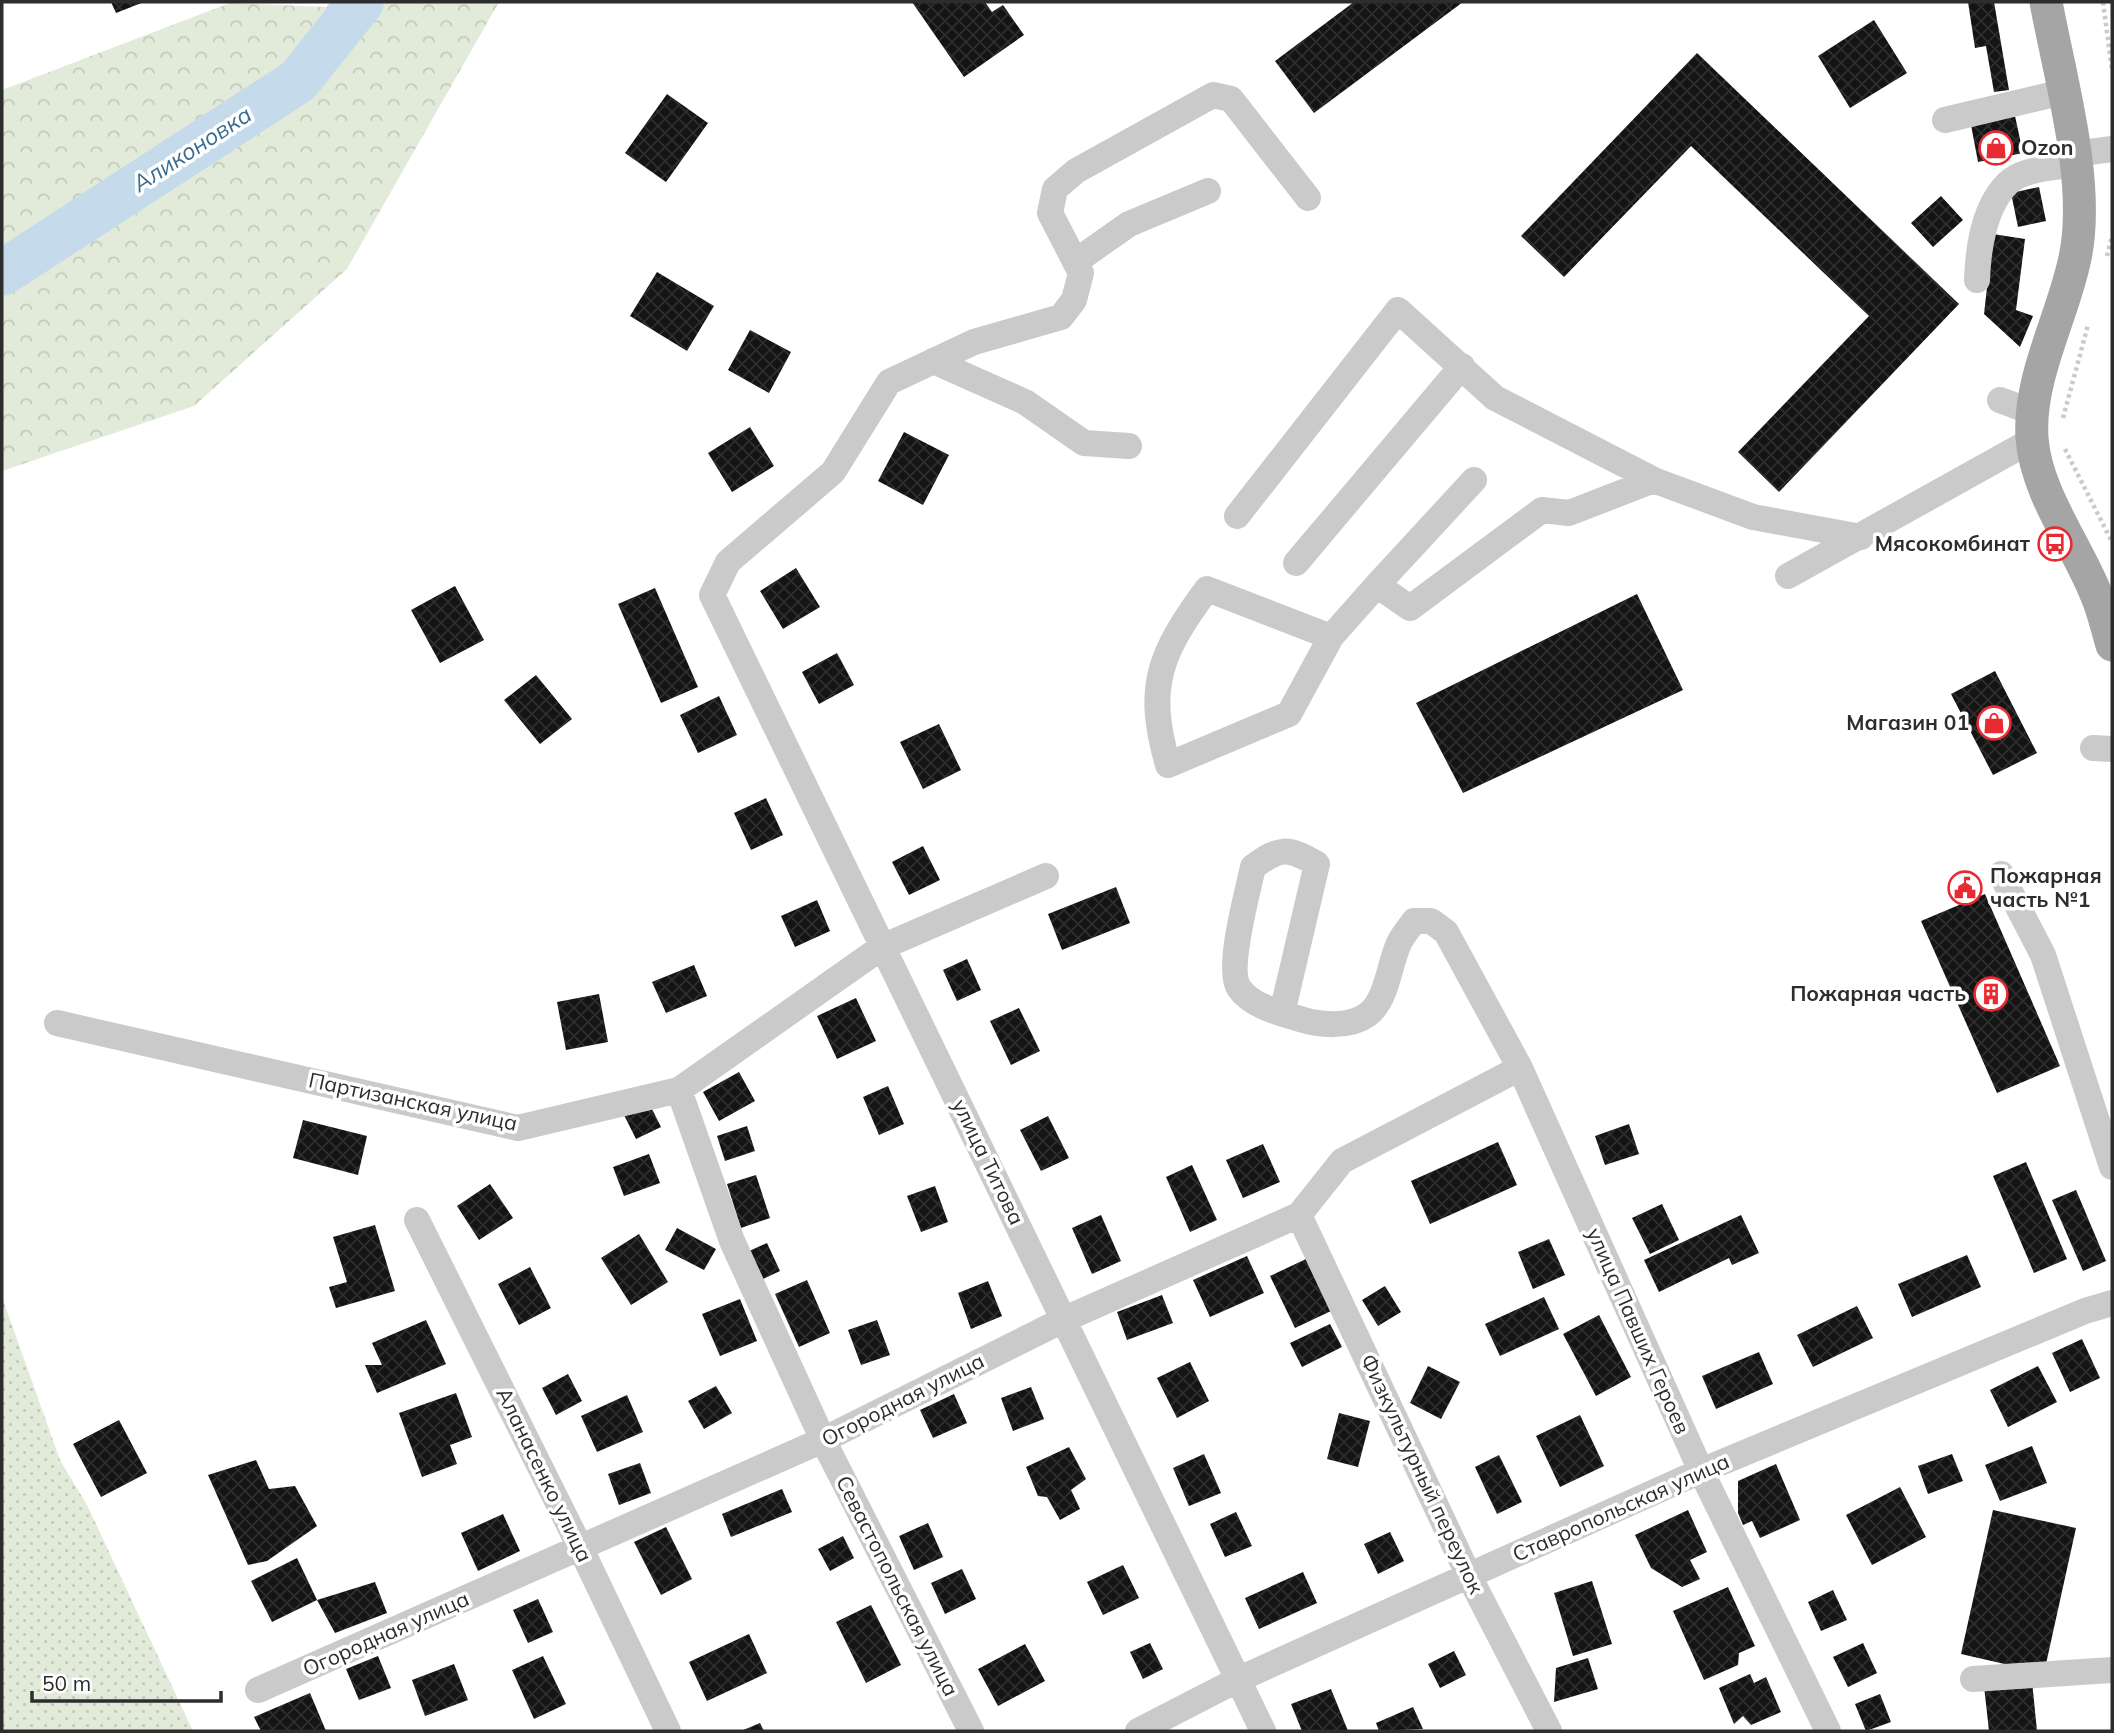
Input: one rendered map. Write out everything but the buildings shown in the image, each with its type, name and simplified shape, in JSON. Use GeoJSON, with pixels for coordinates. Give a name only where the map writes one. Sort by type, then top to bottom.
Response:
{"type":"FeatureCollection","features":[{"type":"Feature","properties":{"kind":"main road"},"geometry":{"type":"LineString","coordinates":[[2046,2],[2075,159],[2081,212],[2040,473],[2104,591],[2112,645]]}},
{"type":"Feature","properties":{"kind":"street"},"geometry":{"type":"LineString","coordinates":[[1945,120],[2063,92]]}},
{"type":"Feature","properties":{"kind":"street"},"geometry":{"type":"LineString","coordinates":[[933,361],[974,342],[1060,317],[1074,300],[1081,273],[1050,214],[1055,189],[1076,172],[1213,95],[1231,99],[1308,198]]}},
{"type":"Feature","properties":{"kind":"street"},"geometry":{"type":"LineString","coordinates":[[1977,280],[1979,240],[2008,183],[2032,172],[2112,149]]}},
{"type":"Feature","properties":{"kind":"street"},"geometry":{"type":"LineString","coordinates":[[1076,262],[1129,224],[1208,191]]}},
{"type":"Feature","properties":{"kind":"street"},"geometry":{"type":"LineString","coordinates":[[1237,516],[1398,310],[1495,397],[1654,480],[1753,517],[1861,537]]}},
{"type":"Feature","properties":{"kind":"street"},"geometry":{"type":"LineString","coordinates":[[933,361],[1025,402],[1084,443],[1129,446]]}},
{"type":"Feature","properties":{"kind":"street","name":"улица Титова"},"geometry":{"type":"LineString","coordinates":[[933,361],[889,382],[833,472],[728,562],[712,595],[1263,1731]]}},
{"type":"Feature","properties":{"kind":"street"},"geometry":{"type":"LineString","coordinates":[[1296,563],[1462,366]]}},
{"type":"Feature","properties":{"kind":"street"},"geometry":{"type":"LineString","coordinates":[[1788,576],[1861,537],[2046,428],[2000,400]]}},
{"type":"Feature","properties":{"kind":"street"},"geometry":{"type":"LineString","coordinates":[[1331,637],[1207,589],[1167,651],[1156,691],[1157,729],[1168,765],[1289,714],[1331,637],[1474,480]]}},
{"type":"Feature","properties":{"kind":"street"},"geometry":{"type":"LineString","coordinates":[[1377,585],[1410,608],[1542,510],[1569,513],[1654,480]]}},
{"type":"Feature","properties":{"kind":"street"},"geometry":{"type":"LineString","coordinates":[[1274,852],[1296,852],[1317,864],[1282,1013],[1258,1003],[1238,987],[1234,967],[1253,867],[1274,852]]}},
{"type":"Feature","properties":{"kind":"street"},"geometry":{"type":"LineString","coordinates":[[2001,874],[2043,955],[2112,1167]]}},
{"type":"Feature","properties":{"kind":"street","name":"Партизанская улица"},"geometry":{"type":"LineString","coordinates":[[57,1023],[518,1128],[679,1090],[882,947],[1046,877]]}},
{"type":"Feature","properties":{"kind":"street","name":"улица Павших Героев"},"geometry":{"type":"LineString","coordinates":[[1282,1013],[1312,1022],[1345,1024],[1367,1015],[1380,999],[1400,942],[1414,921],[1431,921],[1446,932],[1520,1068],[1701,1471],[1828,1731]]}},
{"type":"Feature","properties":{"kind":"street","name":"Огородная улица"},"geometry":{"type":"LineString","coordinates":[[258,1690],[823,1440],[1065,1319],[1300,1215],[1342,1161],[1520,1068]]}},
{"type":"Feature","properties":{"kind":"street","name":"Севастопольская улица"},"geometry":{"type":"LineString","coordinates":[[679,1090],[732,1241],[823,1440],[971,1731]]}},
{"type":"Feature","properties":{"kind":"street","name":"Физкультурный переулок"},"geometry":{"type":"LineString","coordinates":[[1300,1215],[1469,1576],[1549,1731]]}},
{"type":"Feature","properties":{"kind":"street","name":"Аланасенко улица"},"geometry":{"type":"LineString","coordinates":[[417,1220],[581,1549],[668,1731]]}},
{"type":"Feature","properties":{"kind":"street","name":"Ставропольская улица"},"geometry":{"type":"LineString","coordinates":[[1138,1731],[1238,1679],[1701,1471],[2085,1311],[2112,1303]]}},
{"type":"Feature","properties":{"kind":"street"},"geometry":{"type":"LineString","coordinates":[[1972,1679],[2112,1670]]}},
{"type":"Feature","properties":{"kind":"path"},"geometry":{"type":"LineString","coordinates":[[2103,2],[2112,70]]}},
{"type":"Feature","properties":{"kind":"path"},"geometry":{"type":"LineString","coordinates":[[2105,262],[2112,236]]}},
{"type":"Feature","properties":{"kind":"path"},"geometry":{"type":"LineString","coordinates":[[2091,316],[2046,428],[2112,542]]}},
{"type":"Feature","properties":{"kind":"green space"},"geometry":{"type":"Polygon","coordinates":[[[329,2],[499,2],[347,269],[194,406],[2,471],[2,90],[230,3],[327,7],[329,2]]]}},
{"type":"Feature","properties":{"kind":"green space"},"geometry":{"type":"Polygon","coordinates":[[[2,1297],[60,1460],[87,1505],[193,1731],[2,1731],[2,1297]]]}},
{"type":"Feature","properties":{"kind":"waterway","name":"Аликоновка"},"geometry":{"type":"LineString","coordinates":[[2,273],[298,81],[361,2]]}},
{"type":"Feature","properties":{"kind":"place","name":"Ozon"},"geometry":{"type":"Point","coordinates":[1996,148]}},
{"type":"Feature","properties":{"kind":"place","name":"Мясокомбинат"},"geometry":{"type":"Point","coordinates":[2055,544]}},
{"type":"Feature","properties":{"kind":"place","name":"Магазин 01"},"geometry":{"type":"Point","coordinates":[1994,723]}},
{"type":"Feature","properties":{"kind":"place","name":"Пожарная часть №1"},"geometry":{"type":"Point","coordinates":[1965,888]}},
{"type":"Feature","properties":{"kind":"place","name":"Пожарная часть"},"geometry":{"type":"Point","coordinates":[1991,994]}}]}
